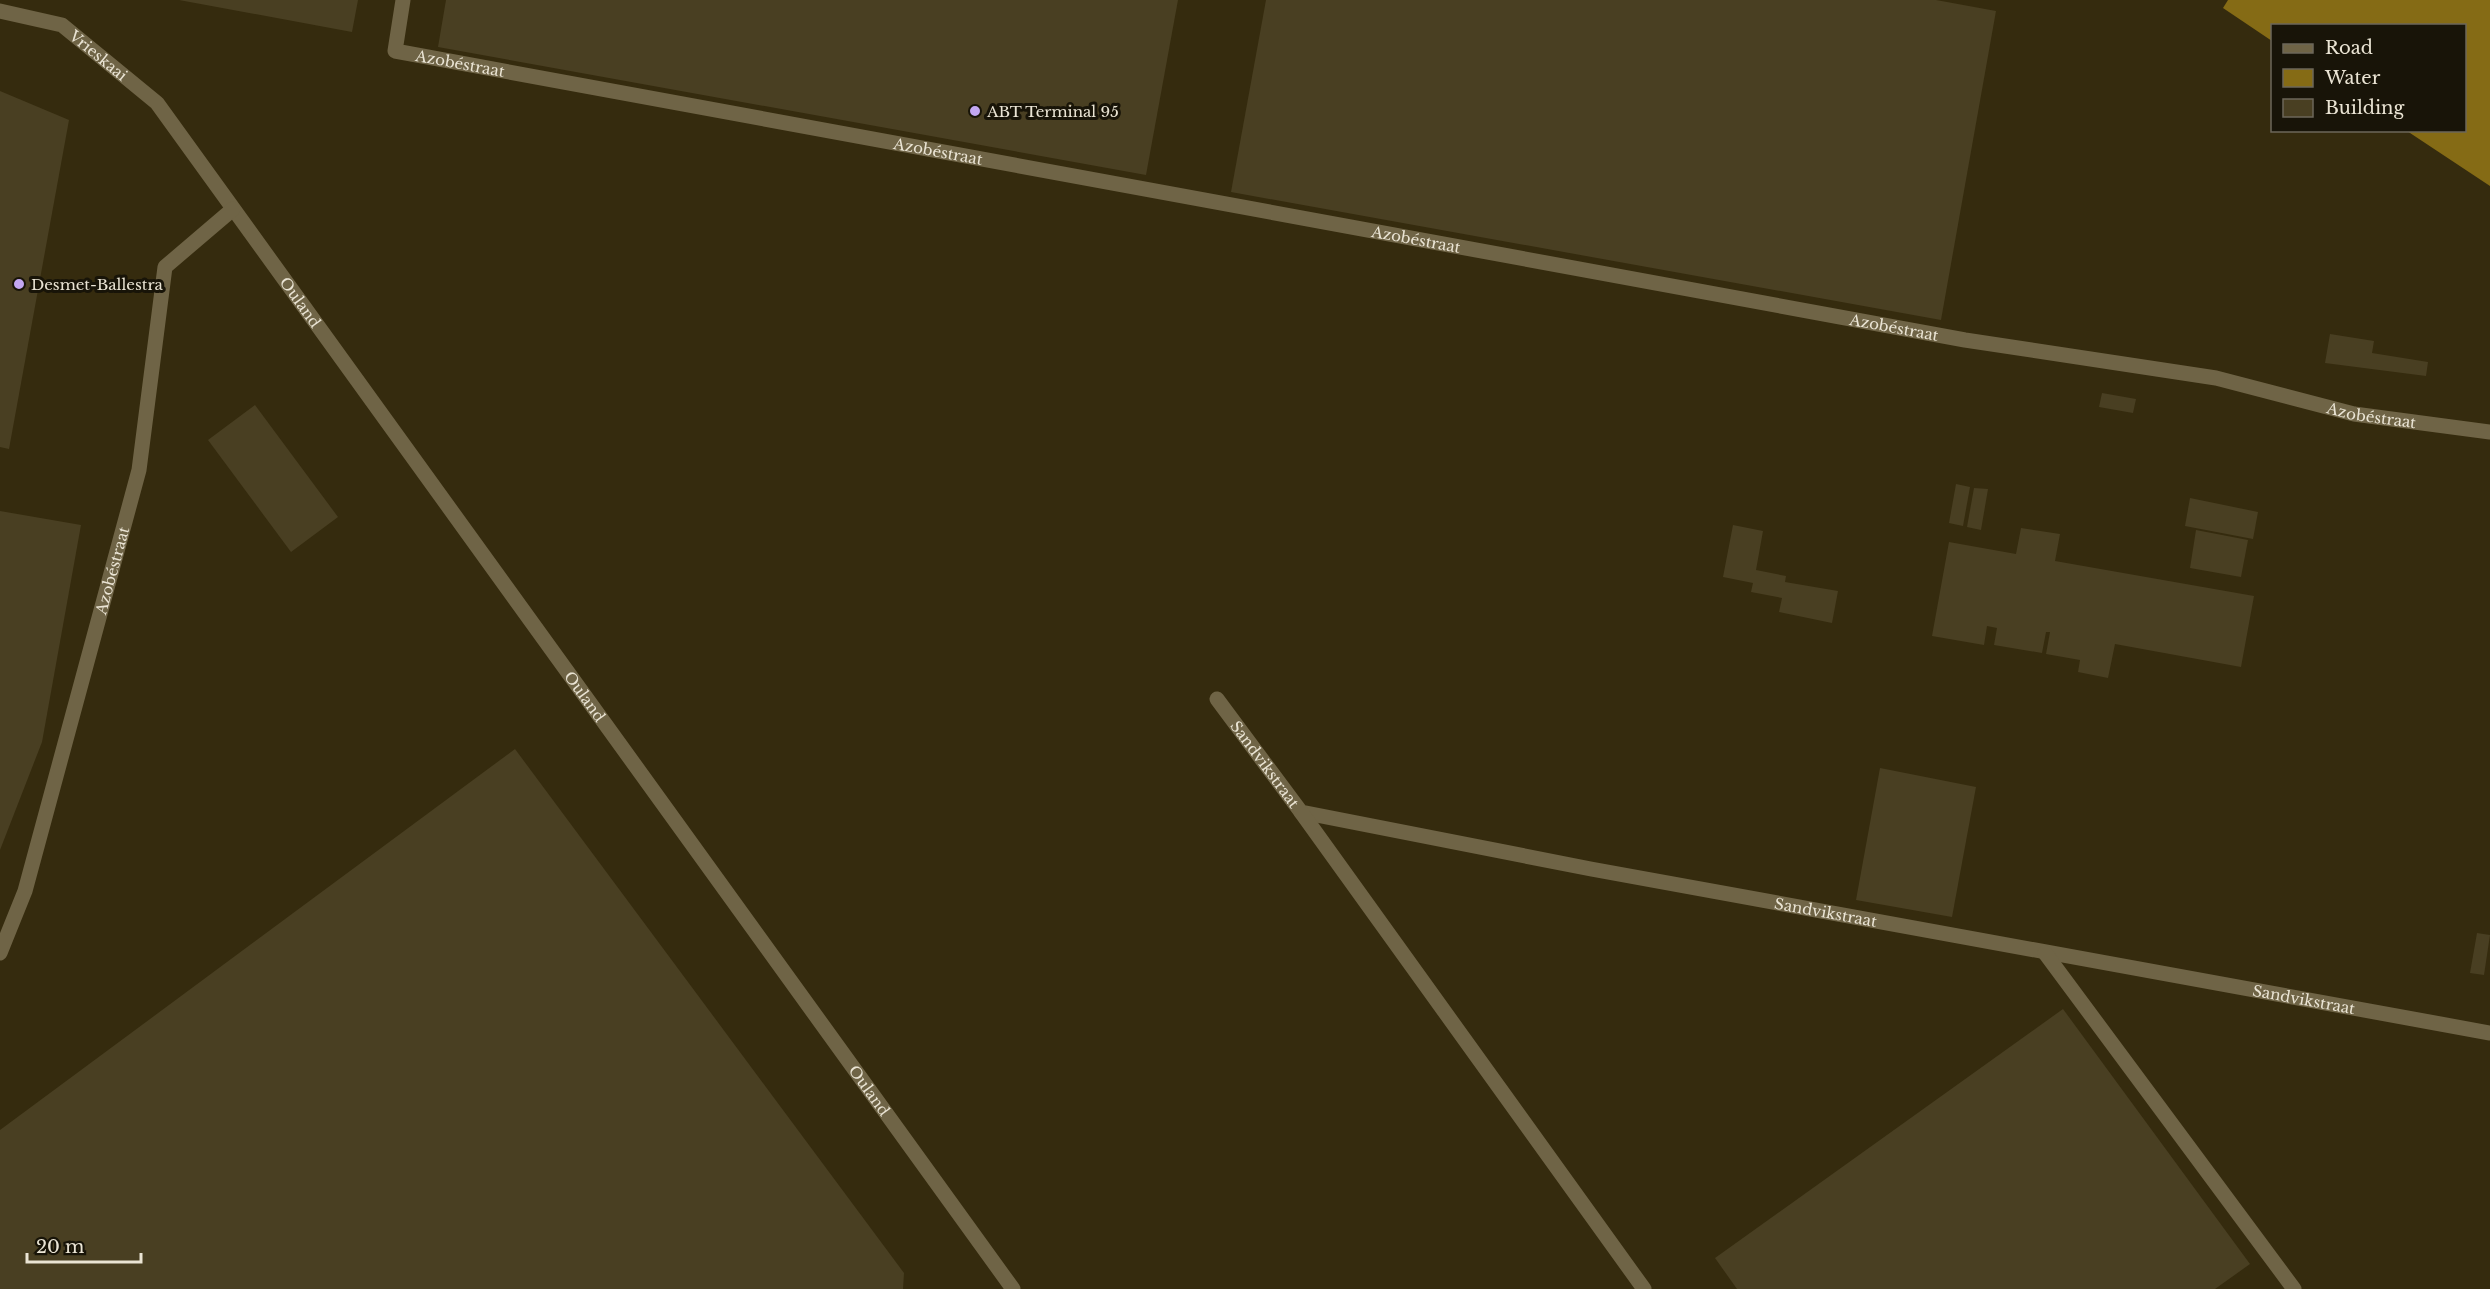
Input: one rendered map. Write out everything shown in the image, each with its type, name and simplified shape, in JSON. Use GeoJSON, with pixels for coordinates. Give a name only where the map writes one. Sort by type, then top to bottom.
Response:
{"type":"FeatureCollection","features":[{"type":"Feature","properties":{"kind":"street","name":"Azobéstraat"},"geometry":{"type":"LineString","coordinates":[[404,0],[395,51],[1965,340],[2216,378],[2354,414],[2490,432]]}},
{"type":"Feature","properties":{"kind":"street","name":"Vrieskaai"},"geometry":{"type":"LineString","coordinates":[[0,11],[62,25],[157,103]]}},
{"type":"Feature","properties":{"kind":"street","name":"Ouland"},"geometry":{"type":"LineString","coordinates":[[157,103],[1013,1289]]}},
{"type":"Feature","properties":{"kind":"street","name":"Azobéstraat"},"geometry":{"type":"LineString","coordinates":[[0,953],[5,927],[25,891],[139,470],[165,267],[233,209]]}},
{"type":"Feature","properties":{"kind":"street","name":"Sandvikstraat"},"geometry":{"type":"LineString","coordinates":[[1217,699],[1301,812],[2045,953],[2490,1033]]}},
{"type":"Feature","properties":{"kind":"street"},"geometry":{"type":"LineString","coordinates":[[1301,812],[1644,1289]]}},
{"type":"Feature","properties":{"kind":"street"},"geometry":{"type":"LineString","coordinates":[[2045,953],[2294,1289]]}},
{"type":"Feature","properties":{"kind":"water"},"geometry":{"type":"Polygon","coordinates":[[[2228,0],[2490,0],[2490,186],[2409,132],[2466,132],[2466,24],[2271,24],[2271,40],[2223,8],[2228,0]]]}},
{"type":"Feature","properties":{"kind":"building"},"geometry":{"type":"Polygon","coordinates":[[[179,0],[358,0],[352,32],[179,0]]]}},
{"type":"Feature","properties":{"kind":"building","name":"ABT Terminal 95"},"geometry":{"type":"Polygon","coordinates":[[[446,0],[1178,0],[1146,175],[438,47],[446,0]]]}},
{"type":"Feature","properties":{"kind":"building"},"geometry":{"type":"Polygon","coordinates":[[[1266,0],[1936,0],[1996,11],[1941,320],[1231,192],[1266,0]]]}},
{"type":"Feature","properties":{"kind":"building","name":"Desmet-Ballestra"},"geometry":{"type":"Polygon","coordinates":[[[0,91],[69,120],[9,449],[0,447],[0,91]]]}},
{"type":"Feature","properties":{"kind":"building"},"geometry":{"type":"Polygon","coordinates":[[[2330,334],[2374,341],[2372,353],[2428,362],[2426,376],[2325,363],[2330,334]]]}},
{"type":"Feature","properties":{"kind":"building"},"geometry":{"type":"Polygon","coordinates":[[[2102,393],[2136,399],[2133,413],[2099,407],[2102,393]]]}},
{"type":"Feature","properties":{"kind":"building"},"geometry":{"type":"Polygon","coordinates":[[[255,405],[338,517],[291,552],[208,440],[255,405]]]}},
{"type":"Feature","properties":{"kind":"building"},"geometry":{"type":"Polygon","coordinates":[[[1956,484],[1970,487],[1963,526],[1949,523],[1956,484]]]}},
{"type":"Feature","properties":{"kind":"building"},"geometry":{"type":"Polygon","coordinates":[[[1974,488],[1988,489],[1981,530],[1967,527],[1974,488]]]}},
{"type":"Feature","properties":{"kind":"building"},"geometry":{"type":"Polygon","coordinates":[[[2190,498],[2258,512],[2253,539],[2185,526],[2190,498]]]}},
{"type":"Feature","properties":{"kind":"building"},"geometry":{"type":"Polygon","coordinates":[[[0,511],[81,525],[42,742],[0,850],[0,511]]]}},
{"type":"Feature","properties":{"kind":"building"},"geometry":{"type":"Polygon","coordinates":[[[1733,525],[1763,531],[1756,570],[1786,576],[1785,582],[1838,591],[1832,623],[1779,612],[1782,598],[1751,592],[1753,583],[1723,577],[1733,525]]]}},
{"type":"Feature","properties":{"kind":"building"},"geometry":{"type":"Polygon","coordinates":[[[2021,528],[2060,534],[2055,561],[2254,596],[2241,667],[2115,644],[2108,678],[2078,672],[2080,660],[2046,654],[2050,632],[2046,632],[2042,653],[1994,645],[1997,628],[1987,626],[1984,645],[1932,636],[1949,542],[2016,554],[2021,528]]]}},
{"type":"Feature","properties":{"kind":"building"},"geometry":{"type":"Polygon","coordinates":[[[2196,530],[2248,540],[2241,577],[2190,568],[2196,530]]]}},
{"type":"Feature","properties":{"kind":"building"},"geometry":{"type":"Polygon","coordinates":[[[515,749],[904,1273],[903,1289],[0,1289],[0,1130],[515,749]]]}},
{"type":"Feature","properties":{"kind":"building"},"geometry":{"type":"Polygon","coordinates":[[[1880,768],[1976,787],[1952,917],[1856,900],[1880,768]]]}},
{"type":"Feature","properties":{"kind":"building"},"geometry":{"type":"Polygon","coordinates":[[[2477,933],[2490,935],[2484,975],[2470,973],[2477,933]]]}},
{"type":"Feature","properties":{"kind":"building"},"geometry":{"type":"Polygon","coordinates":[[[2063,1009],[2250,1264],[2215,1289],[1737,1289],[1715,1258],[2063,1009]]]}},
{"type":"Feature","properties":{"kind":"place","name":"ABT Terminal 95"},"geometry":{"type":"Point","coordinates":[975,111]}},
{"type":"Feature","properties":{"kind":"place","name":"Desmet-Ballestra"},"geometry":{"type":"Point","coordinates":[19,284]}}]}
